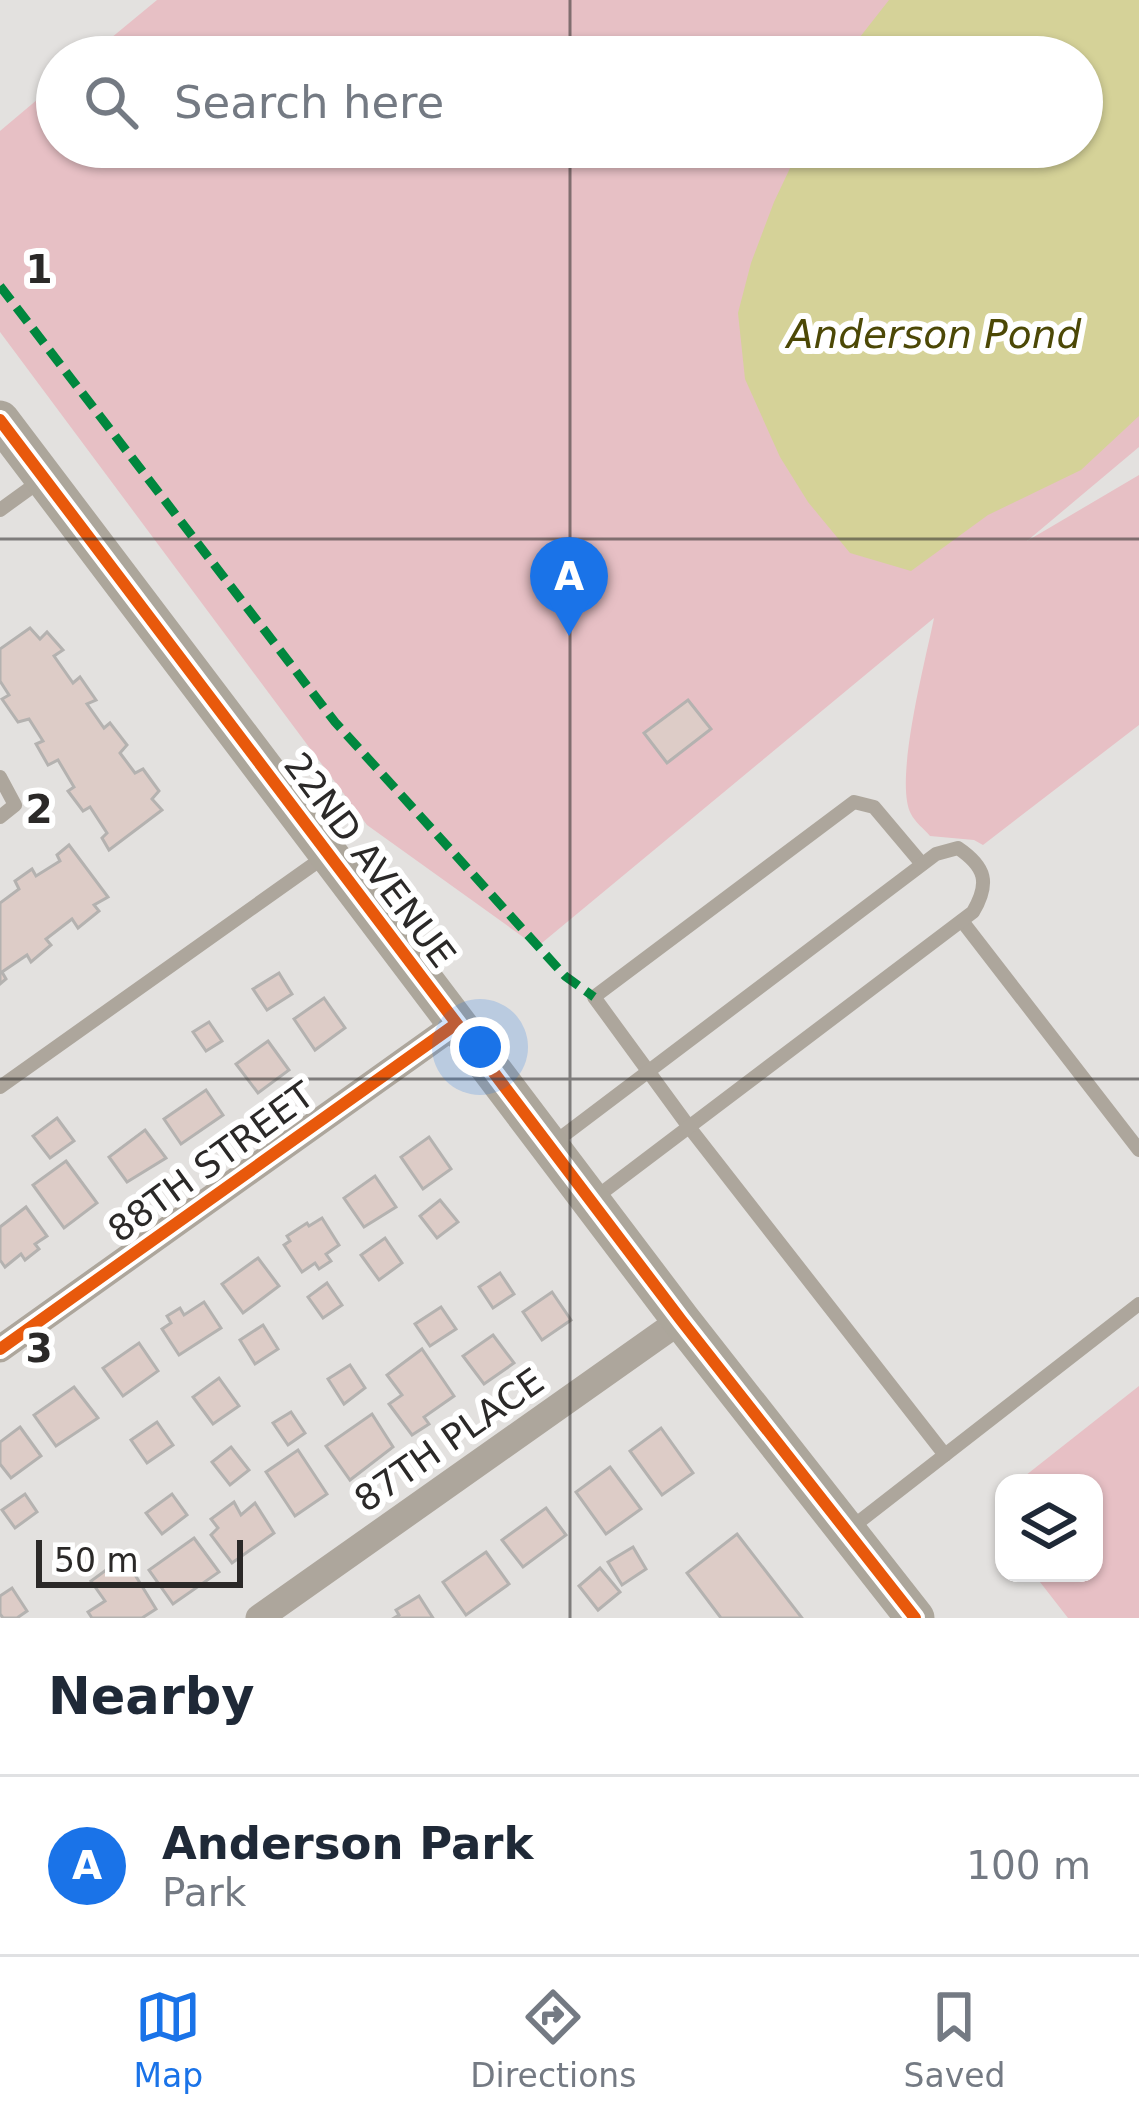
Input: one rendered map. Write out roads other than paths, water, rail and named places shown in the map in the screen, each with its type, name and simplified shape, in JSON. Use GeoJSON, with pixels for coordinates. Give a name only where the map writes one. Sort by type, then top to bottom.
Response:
{"type":"FeatureCollection","features":[{"type":"Feature","properties":{"kind":"street","name":"22ND AVENUE"},"geometry":{"type":"LineString","coordinates":[[0,420],[681,1320],[915,1618]]}},
{"type":"Feature","properties":{"kind":"street","name":"88TH STREET"},"geometry":{"type":"LineString","coordinates":[[0,1349],[457,1024]]}},
{"type":"Feature","properties":{"kind":"street","name":"87TH PLACE"},"geometry":{"type":"LineString","coordinates":[[259,1618],[681,1320]]}},
{"type":"Feature","properties":{"kind":"lane"},"geometry":{"type":"LineString","coordinates":[[0,510],[44,478]]}},
{"type":"Feature","properties":{"kind":"lane"},"geometry":{"type":"LineString","coordinates":[[0,777],[15,805],[0,817]]}},
{"type":"Feature","properties":{"kind":"lane"},"geometry":{"type":"LineString","coordinates":[[922,864],[874,807],[854,802],[594,997],[689,1127],[945,1455]]}},
{"type":"Feature","properties":{"kind":"lane"},"geometry":{"type":"LineString","coordinates":[[550,1146],[936,854],[958,848],[974,858],[984,894],[974,912],[591,1201]]}},
{"type":"Feature","properties":{"kind":"lane"},"geometry":{"type":"LineString","coordinates":[[0,1087],[328,854]]}},
{"type":"Feature","properties":{"kind":"lane"},"geometry":{"type":"LineString","coordinates":[[962,921],[1139,1150]]}},
{"type":"Feature","properties":{"kind":"lane"},"geometry":{"type":"LineString","coordinates":[[847,1531],[1139,1304]]}},
{"type":"Feature","properties":{"kind":"water","name":"Anderson Pond"},"geometry":{"type":"Polygon","coordinates":[[[889,0],[1139,0],[1139,416],[1081,470],[988,515],[911,571],[850,553],[808,502],[780,457],[745,379],[738,313],[751,263],[790,168],[1103,168],[1103,36],[861,36],[889,0]]]}},
{"type":"Feature","properties":{"kind":"place","name":"Anderson Park"},"geometry":{"type":"Point","coordinates":[569,636]}}]}
